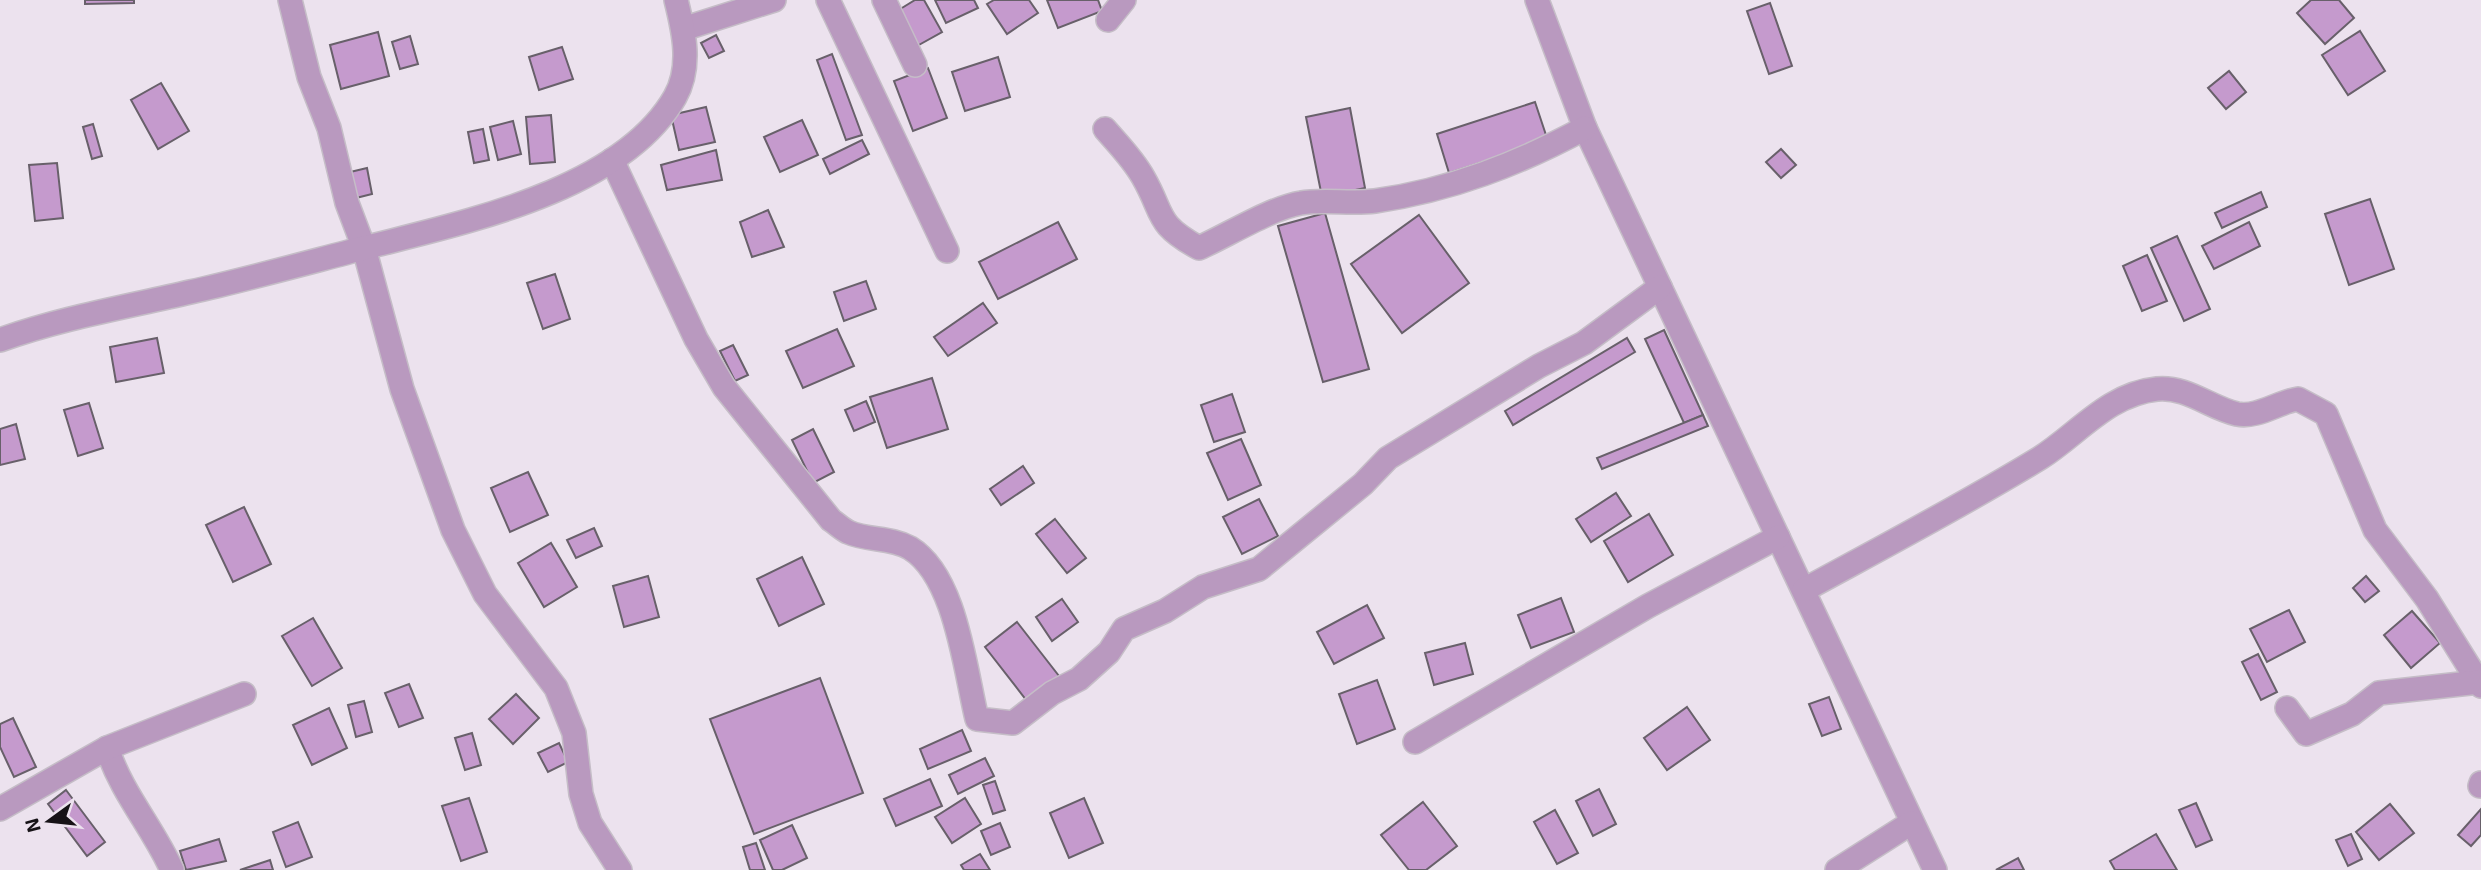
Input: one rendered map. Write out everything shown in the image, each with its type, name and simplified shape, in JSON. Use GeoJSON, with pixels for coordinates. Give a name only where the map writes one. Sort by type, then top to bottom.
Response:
{"type":"FeatureCollection","features":[{"type":"Feature","properties":{"kind":"street"},"geometry":{"type":"LineString","coordinates":[[290,0],[309,77],[329,128],[347,203],[364,248],[402,389],[453,530],[485,594],[556,688],[574,733],[581,794],[590,823],[620,870]]}},
{"type":"Feature","properties":{"kind":"street"},"geometry":{"type":"LineString","coordinates":[[0,340],[56,322],[272,274],[510,210],[612,160],[641,140],[676,96],[686,64],[683,29],[676,0]]}},
{"type":"Feature","properties":{"kind":"street"},"geometry":{"type":"LineString","coordinates":[[683,29],[774,0]]}},
{"type":"Feature","properties":{"kind":"street"},"geometry":{"type":"LineString","coordinates":[[828,0],[947,251]]}},
{"type":"Feature","properties":{"kind":"street"},"geometry":{"type":"LineString","coordinates":[[884,0],[915,65]]}},
{"type":"Feature","properties":{"kind":"street"},"geometry":{"type":"LineString","coordinates":[[1108,20],[1124,0]]}},
{"type":"Feature","properties":{"kind":"street"},"geometry":{"type":"LineString","coordinates":[[1536,0],[1585,128],[1935,870]]}},
{"type":"Feature","properties":{"kind":"street"},"geometry":{"type":"LineString","coordinates":[[1105,129],[1144,179],[1157,211],[1173,234],[1199,248],[1273,212],[1302,203],[1376,201],[1482,176],[1523,161],[1585,128]]}},
{"type":"Feature","properties":{"kind":"street"},"geometry":{"type":"LineString","coordinates":[[612,160],[696,340],[724,387],[831,520],[849,533],[888,539],[911,549],[933,570],[950,606],[977,719],[1013,723],[1052,693],[1079,679],[1109,652],[1124,629],[1165,611],[1203,587],[1259,569],[1363,484],[1388,458],[1539,366],[1584,343],[1660,287]]}},
{"type":"Feature","properties":{"kind":"street"},"geometry":{"type":"LineString","coordinates":[[1804,590],[1980,494],[2043,456],[2087,419],[2120,401],[2157,389],[2182,391],[2238,414],[2256,413],[2298,399],[2326,414],[2375,530],[2427,599],[2480,684],[2379,693],[2352,714],[2306,734],[2287,708]]}},
{"type":"Feature","properties":{"kind":"street"},"geometry":{"type":"LineString","coordinates":[[1415,742],[1627,617],[1778,537]]}},
{"type":"Feature","properties":{"kind":"street"},"geometry":{"type":"LineString","coordinates":[[0,809],[107,747],[244,694]]}},
{"type":"Feature","properties":{"kind":"street"},"geometry":{"type":"LineString","coordinates":[[107,747],[117,778],[162,847],[172,870]]}},
{"type":"Feature","properties":{"kind":"street"},"geometry":{"type":"LineString","coordinates":[[1837,870],[1911,823]]}},
{"type":"Feature","properties":{"kind":"building"},"geometry":{"type":"Polygon","coordinates":[[[85,0],[134,0],[134,3],[85,4],[85,0]]]}},
{"type":"Feature","properties":{"kind":"building"},"geometry":{"type":"Polygon","coordinates":[[[915,0],[924,0],[942,32],[917,46],[897,11],[915,0]]]}},
{"type":"Feature","properties":{"kind":"building"},"geometry":{"type":"Polygon","coordinates":[[[935,0],[974,0],[978,8],[946,23],[935,0]]]}},
{"type":"Feature","properties":{"kind":"building"},"geometry":{"type":"Polygon","coordinates":[[[994,0],[1029,0],[1038,13],[1007,34],[987,4],[994,0]]]}},
{"type":"Feature","properties":{"kind":"building"},"geometry":{"type":"Polygon","coordinates":[[[1047,0],[1098,0],[1102,11],[1058,28],[1047,0]]]}},
{"type":"Feature","properties":{"kind":"building"},"geometry":{"type":"Polygon","coordinates":[[[2311,0],[2339,0],[2354,18],[2325,44],[2297,13],[2311,0]]]}},
{"type":"Feature","properties":{"kind":"building"},"geometry":{"type":"Polygon","coordinates":[[[1770,3],[1792,66],[1769,74],[1747,11],[1770,3]]]}},
{"type":"Feature","properties":{"kind":"building"},"geometry":{"type":"Polygon","coordinates":[[[2360,31],[2385,71],[2348,95],[2322,55],[2360,31]]]}},
{"type":"Feature","properties":{"kind":"building"},"geometry":{"type":"Polygon","coordinates":[[[378,32],[389,76],[341,89],[330,45],[378,32]]]}},
{"type":"Feature","properties":{"kind":"building"},"geometry":{"type":"Polygon","coordinates":[[[716,35],[724,51],[709,58],[701,43],[716,35]]]}},
{"type":"Feature","properties":{"kind":"building"},"geometry":{"type":"Polygon","coordinates":[[[410,36],[418,64],[400,69],[392,42],[410,36]]]}},
{"type":"Feature","properties":{"kind":"building"},"geometry":{"type":"Polygon","coordinates":[[[562,47],[573,79],[539,90],[529,57],[562,47]]]}},
{"type":"Feature","properties":{"kind":"building"},"geometry":{"type":"Polygon","coordinates":[[[832,54],[862,135],[846,140],[817,60],[832,54]]]}},
{"type":"Feature","properties":{"kind":"building"},"geometry":{"type":"Polygon","coordinates":[[[998,57],[1010,97],[965,111],[952,72],[998,57]]]}},
{"type":"Feature","properties":{"kind":"building"},"geometry":{"type":"Polygon","coordinates":[[[928,68],[947,118],[913,131],[894,81],[928,68]]]}},
{"type":"Feature","properties":{"kind":"building"},"geometry":{"type":"Polygon","coordinates":[[[2229,71],[2246,92],[2226,109],[2208,88],[2229,71]]]}},
{"type":"Feature","properties":{"kind":"building"},"geometry":{"type":"Polygon","coordinates":[[[161,83],[189,131],[158,149],[131,100],[161,83]]]}},
{"type":"Feature","properties":{"kind":"building"},"geometry":{"type":"Polygon","coordinates":[[[1535,102],[1548,141],[1449,173],[1437,134],[1535,102]]]}},
{"type":"Feature","properties":{"kind":"building"},"geometry":{"type":"Polygon","coordinates":[[[706,107],[715,142],[679,150],[671,115],[706,107]]]}},
{"type":"Feature","properties":{"kind":"building"},"geometry":{"type":"Polygon","coordinates":[[[1350,108],[1365,188],[1322,197],[1306,117],[1350,108]]]}},
{"type":"Feature","properties":{"kind":"building"},"geometry":{"type":"Polygon","coordinates":[[[551,115],[555,162],[530,164],[526,117],[551,115]]]}},
{"type":"Feature","properties":{"kind":"building"},"geometry":{"type":"Polygon","coordinates":[[[802,120],[818,155],[780,172],[764,137],[802,120]]]}},
{"type":"Feature","properties":{"kind":"building"},"geometry":{"type":"Polygon","coordinates":[[[513,121],[521,154],[498,160],[490,127],[513,121]]]}},
{"type":"Feature","properties":{"kind":"building"},"geometry":{"type":"Polygon","coordinates":[[[93,124],[102,156],[92,159],[83,127],[93,124]]]}},
{"type":"Feature","properties":{"kind":"building"},"geometry":{"type":"Polygon","coordinates":[[[483,129],[489,160],[474,163],[468,132],[483,129]]]}},
{"type":"Feature","properties":{"kind":"building"},"geometry":{"type":"Polygon","coordinates":[[[862,140],[869,154],[830,174],[823,159],[862,140]]]}},
{"type":"Feature","properties":{"kind":"building"},"geometry":{"type":"Polygon","coordinates":[[[1781,149],[1796,165],[1781,178],[1766,162],[1781,149]]]}},
{"type":"Feature","properties":{"kind":"building"},"geometry":{"type":"Polygon","coordinates":[[[716,150],[722,180],[667,190],[661,165],[716,150]]]}},
{"type":"Feature","properties":{"kind":"building"},"geometry":{"type":"Polygon","coordinates":[[[57,163],[63,218],[35,221],[29,165],[57,163]]]}},
{"type":"Feature","properties":{"kind":"building"},"geometry":{"type":"Polygon","coordinates":[[[367,168],[372,194],[352,199],[346,173],[367,168]]]}},
{"type":"Feature","properties":{"kind":"building"},"geometry":{"type":"Polygon","coordinates":[[[2261,192],[2267,207],[2222,228],[2215,213],[2261,192]]]}},
{"type":"Feature","properties":{"kind":"building"},"geometry":{"type":"Polygon","coordinates":[[[2370,199],[2394,269],[2349,285],[2325,214],[2370,199]]]}},
{"type":"Feature","properties":{"kind":"building"},"geometry":{"type":"Polygon","coordinates":[[[768,210],[784,247],[752,257],[740,222],[768,210]]]}},
{"type":"Feature","properties":{"kind":"building"},"geometry":{"type":"Polygon","coordinates":[[[1325,213],[1369,369],[1323,382],[1278,226],[1325,213]]]}},
{"type":"Feature","properties":{"kind":"building"},"geometry":{"type":"Polygon","coordinates":[[[1419,215],[1469,283],[1402,333],[1351,264],[1419,215]]]}},
{"type":"Feature","properties":{"kind":"building"},"geometry":{"type":"Polygon","coordinates":[[[1058,222],[1077,259],[998,299],[979,262],[1058,222]]]}},
{"type":"Feature","properties":{"kind":"building"},"geometry":{"type":"Polygon","coordinates":[[[2249,222],[2260,246],[2214,269],[2202,246],[2249,222]]]}},
{"type":"Feature","properties":{"kind":"building"},"geometry":{"type":"Polygon","coordinates":[[[2177,236],[2210,309],[2184,321],[2151,248],[2177,236]]]}},
{"type":"Feature","properties":{"kind":"building"},"geometry":{"type":"Polygon","coordinates":[[[2147,255],[2167,301],[2142,311],[2123,266],[2147,255]]]}},
{"type":"Feature","properties":{"kind":"building"},"geometry":{"type":"Polygon","coordinates":[[[555,274],[570,319],[543,329],[527,283],[555,274]]]}},
{"type":"Feature","properties":{"kind":"building"},"geometry":{"type":"Polygon","coordinates":[[[866,281],[876,309],[844,321],[834,292],[866,281]]]}},
{"type":"Feature","properties":{"kind":"building"},"geometry":{"type":"Polygon","coordinates":[[[983,303],[997,323],[948,356],[934,337],[983,303]]]}},
{"type":"Feature","properties":{"kind":"building"},"geometry":{"type":"Polygon","coordinates":[[[837,329],[854,366],[803,388],[786,351],[837,329]]]}},
{"type":"Feature","properties":{"kind":"building"},"geometry":{"type":"Polygon","coordinates":[[[1664,330],[1703,415],[1684,423],[1645,339],[1664,330]]]}},
{"type":"Feature","properties":{"kind":"building"},"geometry":{"type":"Polygon","coordinates":[[[157,338],[164,373],[116,382],[110,347],[157,338]]]}},
{"type":"Feature","properties":{"kind":"building"},"geometry":{"type":"Polygon","coordinates":[[[1627,338],[1635,352],[1513,425],[1505,411],[1627,338]]]}},
{"type":"Feature","properties":{"kind":"building"},"geometry":{"type":"Polygon","coordinates":[[[733,345],[748,375],[735,381],[720,351],[733,345]]]}},
{"type":"Feature","properties":{"kind":"building"},"geometry":{"type":"Polygon","coordinates":[[[932,378],[948,429],[887,448],[870,397],[932,378]]]}},
{"type":"Feature","properties":{"kind":"building"},"geometry":{"type":"Polygon","coordinates":[[[1232,394],[1245,432],[1214,442],[1201,405],[1232,394]]]}},
{"type":"Feature","properties":{"kind":"building"},"geometry":{"type":"Polygon","coordinates":[[[866,401],[875,422],[854,431],[845,410],[866,401]]]}},
{"type":"Feature","properties":{"kind":"building"},"geometry":{"type":"Polygon","coordinates":[[[89,403],[103,448],[78,456],[64,410],[89,403]]]}},
{"type":"Feature","properties":{"kind":"building"},"geometry":{"type":"Polygon","coordinates":[[[1703,415],[1708,426],[1602,469],[1597,458],[1703,415]]]}},
{"type":"Feature","properties":{"kind":"building"},"geometry":{"type":"Polygon","coordinates":[[[16,424],[25,459],[0,465],[0,429],[16,424]]]}},
{"type":"Feature","properties":{"kind":"building"},"geometry":{"type":"Polygon","coordinates":[[[813,429],[834,472],[813,483],[792,440],[813,429]]]}},
{"type":"Feature","properties":{"kind":"building"},"geometry":{"type":"Polygon","coordinates":[[[1241,439],[1261,485],[1228,500],[1207,453],[1241,439]]]}},
{"type":"Feature","properties":{"kind":"building"},"geometry":{"type":"Polygon","coordinates":[[[1023,466],[1034,483],[1001,505],[990,489],[1023,466]]]}},
{"type":"Feature","properties":{"kind":"building"},"geometry":{"type":"Polygon","coordinates":[[[528,472],[548,515],[510,532],[491,488],[528,472]]]}},
{"type":"Feature","properties":{"kind":"building"},"geometry":{"type":"Polygon","coordinates":[[[1616,493],[1631,516],[1591,542],[1576,519],[1616,493]]]}},
{"type":"Feature","properties":{"kind":"building"},"geometry":{"type":"Polygon","coordinates":[[[1259,499],[1278,536],[1242,554],[1223,517],[1259,499]]]}},
{"type":"Feature","properties":{"kind":"building"},"geometry":{"type":"Polygon","coordinates":[[[244,507],[271,564],[233,582],[206,525],[244,507]]]}},
{"type":"Feature","properties":{"kind":"building"},"geometry":{"type":"Polygon","coordinates":[[[1649,514],[1673,555],[1628,582],[1604,541],[1649,514]]]}},
{"type":"Feature","properties":{"kind":"building"},"geometry":{"type":"Polygon","coordinates":[[[1055,519],[1086,558],[1067,573],[1036,534],[1055,519]]]}},
{"type":"Feature","properties":{"kind":"building"},"geometry":{"type":"Polygon","coordinates":[[[594,528],[602,546],[576,558],[567,540],[594,528]]]}},
{"type":"Feature","properties":{"kind":"building"},"geometry":{"type":"Polygon","coordinates":[[[551,543],[577,587],[544,607],[518,563],[551,543]]]}},
{"type":"Feature","properties":{"kind":"building"},"geometry":{"type":"Polygon","coordinates":[[[802,557],[824,604],[779,626],[757,579],[802,557]]]}},
{"type":"Feature","properties":{"kind":"building"},"geometry":{"type":"Polygon","coordinates":[[[648,576],[659,617],[624,627],[613,586],[648,576]]]}},
{"type":"Feature","properties":{"kind":"building"},"geometry":{"type":"Polygon","coordinates":[[[2366,576],[2379,591],[2365,602],[2353,588],[2366,576]]]}},
{"type":"Feature","properties":{"kind":"building"},"geometry":{"type":"Polygon","coordinates":[[[1561,598],[1574,632],[1531,648],[1518,615],[1561,598]]]}},
{"type":"Feature","properties":{"kind":"building"},"geometry":{"type":"Polygon","coordinates":[[[1062,599],[1078,622],[1052,641],[1036,617],[1062,599]]]}},
{"type":"Feature","properties":{"kind":"building"},"geometry":{"type":"Polygon","coordinates":[[[1367,605],[1384,638],[1334,664],[1317,632],[1367,605]]]}},
{"type":"Feature","properties":{"kind":"building"},"geometry":{"type":"Polygon","coordinates":[[[2289,610],[2305,642],[2267,662],[2250,629],[2289,610]]]}},
{"type":"Feature","properties":{"kind":"building"},"geometry":{"type":"Polygon","coordinates":[[[2412,611],[2440,643],[2411,668],[2384,635],[2412,611]]]}},
{"type":"Feature","properties":{"kind":"building"},"geometry":{"type":"Polygon","coordinates":[[[313,618],[342,668],[312,686],[282,636],[313,618]]]}},
{"type":"Feature","properties":{"kind":"building"},"geometry":{"type":"Polygon","coordinates":[[[1017,622],[1059,676],[1027,701],[985,647],[1017,622]]]}},
{"type":"Feature","properties":{"kind":"building"},"geometry":{"type":"Polygon","coordinates":[[[1465,643],[1473,674],[1434,685],[1425,653],[1465,643]]]}},
{"type":"Feature","properties":{"kind":"building"},"geometry":{"type":"Polygon","coordinates":[[[2258,654],[2277,692],[2261,700],[2242,662],[2258,654]]]}},
{"type":"Feature","properties":{"kind":"building"},"geometry":{"type":"Polygon","coordinates":[[[820,678],[863,793],[754,834],[710,719],[820,678]]]}},
{"type":"Feature","properties":{"kind":"building"},"geometry":{"type":"Polygon","coordinates":[[[1377,680],[1395,729],[1357,744],[1339,694],[1377,680]]]}},
{"type":"Feature","properties":{"kind":"building"},"geometry":{"type":"Polygon","coordinates":[[[409,684],[423,718],[399,727],[385,693],[409,684]]]}},
{"type":"Feature","properties":{"kind":"building"},"geometry":{"type":"Polygon","coordinates":[[[516,694],[539,718],[513,744],[489,719],[516,694]]]}},
{"type":"Feature","properties":{"kind":"building"},"geometry":{"type":"Polygon","coordinates":[[[1829,697],[1841,729],[1822,736],[1809,704],[1829,697]]]}},
{"type":"Feature","properties":{"kind":"building"},"geometry":{"type":"Polygon","coordinates":[[[364,701],[372,732],[356,737],[348,705],[364,701]]]}},
{"type":"Feature","properties":{"kind":"building"},"geometry":{"type":"Polygon","coordinates":[[[1687,707],[1710,740],[1667,770],[1644,738],[1687,707]]]}},
{"type":"Feature","properties":{"kind":"building"},"geometry":{"type":"Polygon","coordinates":[[[329,708],[347,748],[312,765],[293,725],[329,708]]]}},
{"type":"Feature","properties":{"kind":"building"},"geometry":{"type":"Polygon","coordinates":[[[13,718],[36,767],[14,777],[0,747],[0,724],[13,718]]]}},
{"type":"Feature","properties":{"kind":"building"},"geometry":{"type":"Polygon","coordinates":[[[962,730],[971,751],[928,769],[920,749],[962,730]]]}},
{"type":"Feature","properties":{"kind":"building"},"geometry":{"type":"Polygon","coordinates":[[[472,733],[481,765],[465,770],[455,738],[472,733]]]}},
{"type":"Feature","properties":{"kind":"building"},"geometry":{"type":"Polygon","coordinates":[[[559,743],[568,762],[548,772],[538,753],[559,743]]]}},
{"type":"Feature","properties":{"kind":"building"},"geometry":{"type":"Polygon","coordinates":[[[985,758],[994,776],[958,794],[949,775],[985,758]]]}},
{"type":"Feature","properties":{"kind":"building"},"geometry":{"type":"Polygon","coordinates":[[[930,779],[942,806],[896,826],[884,799],[930,779]]]}},
{"type":"Feature","properties":{"kind":"building"},"geometry":{"type":"Polygon","coordinates":[[[995,781],[1005,810],[993,814],[983,785],[995,781]]]}},
{"type":"Feature","properties":{"kind":"building"},"geometry":{"type":"Polygon","coordinates":[[[1599,789],[1616,824],[1593,836],[1576,801],[1599,789]]]}},
{"type":"Feature","properties":{"kind":"building"},"geometry":{"type":"Polygon","coordinates":[[[66,790],[105,842],[87,856],[48,804],[66,790]]]}},
{"type":"Feature","properties":{"kind":"building"},"geometry":{"type":"Polygon","coordinates":[[[469,798],[487,852],[461,861],[442,806],[469,798]]]}},
{"type":"Feature","properties":{"kind":"building"},"geometry":{"type":"Polygon","coordinates":[[[965,798],[981,824],[952,843],[935,817],[965,798]]]}},
{"type":"Feature","properties":{"kind":"building"},"geometry":{"type":"Polygon","coordinates":[[[1084,798],[1103,843],[1069,858],[1050,813],[1084,798]]]}},
{"type":"Feature","properties":{"kind":"building"},"geometry":{"type":"Polygon","coordinates":[[[1423,802],[1457,846],[1426,870],[1409,870],[1381,835],[1423,802]]]}},
{"type":"Feature","properties":{"kind":"building"},"geometry":{"type":"Polygon","coordinates":[[[2196,803],[2212,840],[2196,847],[2179,810],[2196,803]]]}},
{"type":"Feature","properties":{"kind":"building"},"geometry":{"type":"Polygon","coordinates":[[[2390,804],[2414,833],[2379,860],[2356,832],[2390,804]]]}},
{"type":"Feature","properties":{"kind":"building"},"geometry":{"type":"Polygon","coordinates":[[[2481,809],[2481,835],[2471,846],[2458,835],[2481,809]]]}},
{"type":"Feature","properties":{"kind":"building"},"geometry":{"type":"Polygon","coordinates":[[[1555,810],[1578,853],[1557,864],[1534,822],[1555,810]]]}},
{"type":"Feature","properties":{"kind":"building"},"geometry":{"type":"Polygon","coordinates":[[[298,822],[312,857],[286,867],[273,832],[298,822]]]}},
{"type":"Feature","properties":{"kind":"building"},"geometry":{"type":"Polygon","coordinates":[[[1000,823],[1010,847],[991,855],[981,831],[1000,823]]]}},
{"type":"Feature","properties":{"kind":"building"},"geometry":{"type":"Polygon","coordinates":[[[792,825],[807,858],[782,870],[773,870],[760,840],[792,825]]]}},
{"type":"Feature","properties":{"kind":"building"},"geometry":{"type":"Polygon","coordinates":[[[2156,834],[2177,870],[2115,870],[2110,861],[2156,834]]]}},
{"type":"Feature","properties":{"kind":"building"},"geometry":{"type":"Polygon","coordinates":[[[2351,834],[2362,859],[2348,866],[2336,840],[2351,834]]]}},
{"type":"Feature","properties":{"kind":"building"},"geometry":{"type":"Polygon","coordinates":[[[219,839],[226,861],[186,870],[180,851],[219,839]]]}},
{"type":"Feature","properties":{"kind":"building"},"geometry":{"type":"Polygon","coordinates":[[[756,843],[765,870],[750,870],[743,847],[756,843]]]}},
{"type":"Feature","properties":{"kind":"building"},"geometry":{"type":"Polygon","coordinates":[[[980,854],[990,870],[964,870],[961,865],[980,854]]]}},
{"type":"Feature","properties":{"kind":"building"},"geometry":{"type":"Polygon","coordinates":[[[2018,858],[2024,870],[1996,870],[2018,858]]]}},
{"type":"Feature","properties":{"kind":"building"},"geometry":{"type":"Polygon","coordinates":[[[270,860],[273,870],[240,870],[270,860]]]}}]}
